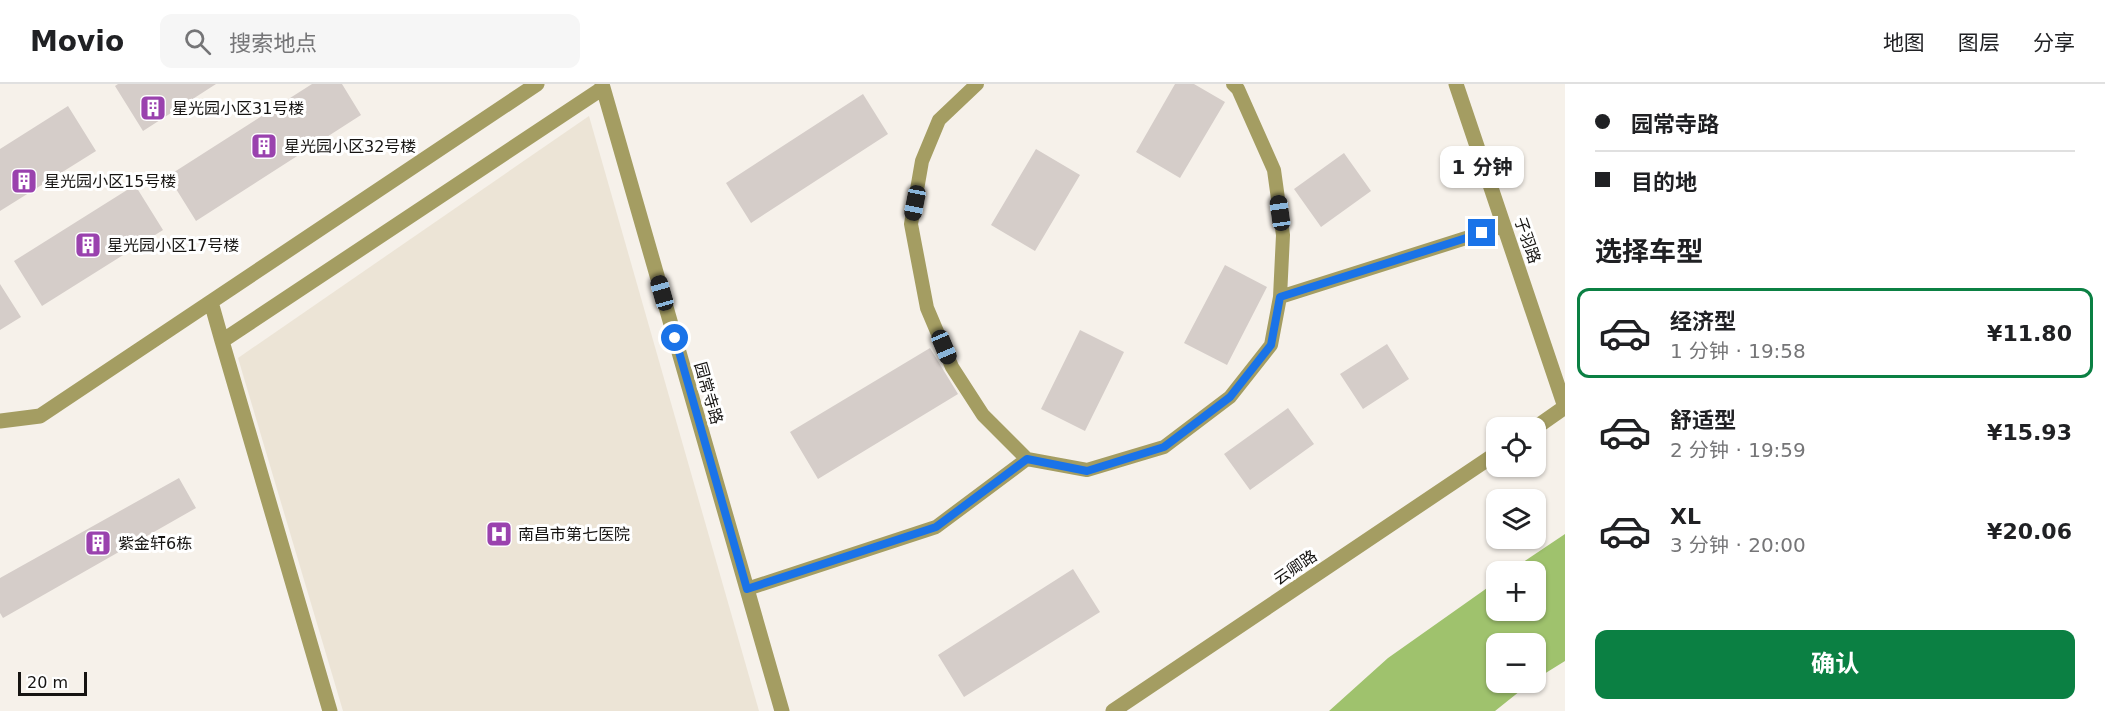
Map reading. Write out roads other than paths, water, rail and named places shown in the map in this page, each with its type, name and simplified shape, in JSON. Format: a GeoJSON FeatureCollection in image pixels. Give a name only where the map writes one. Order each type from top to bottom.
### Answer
{"type":"FeatureCollection","features":[{"type":"Feature","properties":{"kind":"street"},"geometry":{"type":"LineString","coordinates":[[0,420],[40,416],[537,84]]}},
{"type":"Feature","properties":{"kind":"street","name":"子羽路"},"geometry":{"type":"LineString","coordinates":[[1456,84],[1565,407]]}},
{"type":"Feature","properties":{"kind":"street"},"geometry":{"type":"LineString","coordinates":[[222,341],[602,86]]}},
{"type":"Feature","properties":{"kind":"street","name":"园常寺路"},"geometry":{"type":"LineString","coordinates":[[602,86],[782,711]]}},
{"type":"Feature","properties":{"kind":"street"},"geometry":{"type":"LineString","coordinates":[[211,302],[330,711]]}},
{"type":"Feature","properties":{"kind":"street"},"geometry":{"type":"LineString","coordinates":[[1546,420],[1565,407]]}},
{"type":"Feature","properties":{"kind":"street","name":"云卿路"},"geometry":{"type":"LineString","coordinates":[[1113,711],[1486,460]]}},
{"type":"Feature","properties":{"kind":"lane"},"geometry":{"type":"LineString","coordinates":[[977,84],[939,120],[922,161],[911,224],[927,308],[952,367],[983,415],[1027,459],[1087,471],[1164,447],[1230,397],[1271,345],[1280,297],[1283,234],[1274,170],[1238,89],[1233,84]]}},
{"type":"Feature","properties":{"kind":"lane"},"geometry":{"type":"LineString","coordinates":[[1280,297],[1504,226]]}},
{"type":"Feature","properties":{"kind":"lane"},"geometry":{"type":"LineString","coordinates":[[747,589],[936,527],[1027,459]]}},
{"type":"Feature","properties":{"kind":"place","name":"星光园小区31号楼"},"geometry":{"type":"Point","coordinates":[153,108]}},
{"type":"Feature","properties":{"kind":"place","name":"星光园小区32号楼"},"geometry":{"type":"Point","coordinates":[264,146]}},
{"type":"Feature","properties":{"kind":"place","name":"星光园小区15号楼"},"geometry":{"type":"Point","coordinates":[24,181]}},
{"type":"Feature","properties":{"kind":"place","name":"星光园小区17号楼"},"geometry":{"type":"Point","coordinates":[88,245]}},
{"type":"Feature","properties":{"kind":"place","name":"南昌市第七医院"},"geometry":{"type":"Point","coordinates":[499,534]}},
{"type":"Feature","properties":{"kind":"place","name":"紫金轩6栋"},"geometry":{"type":"Point","coordinates":[98,543]}}]}
